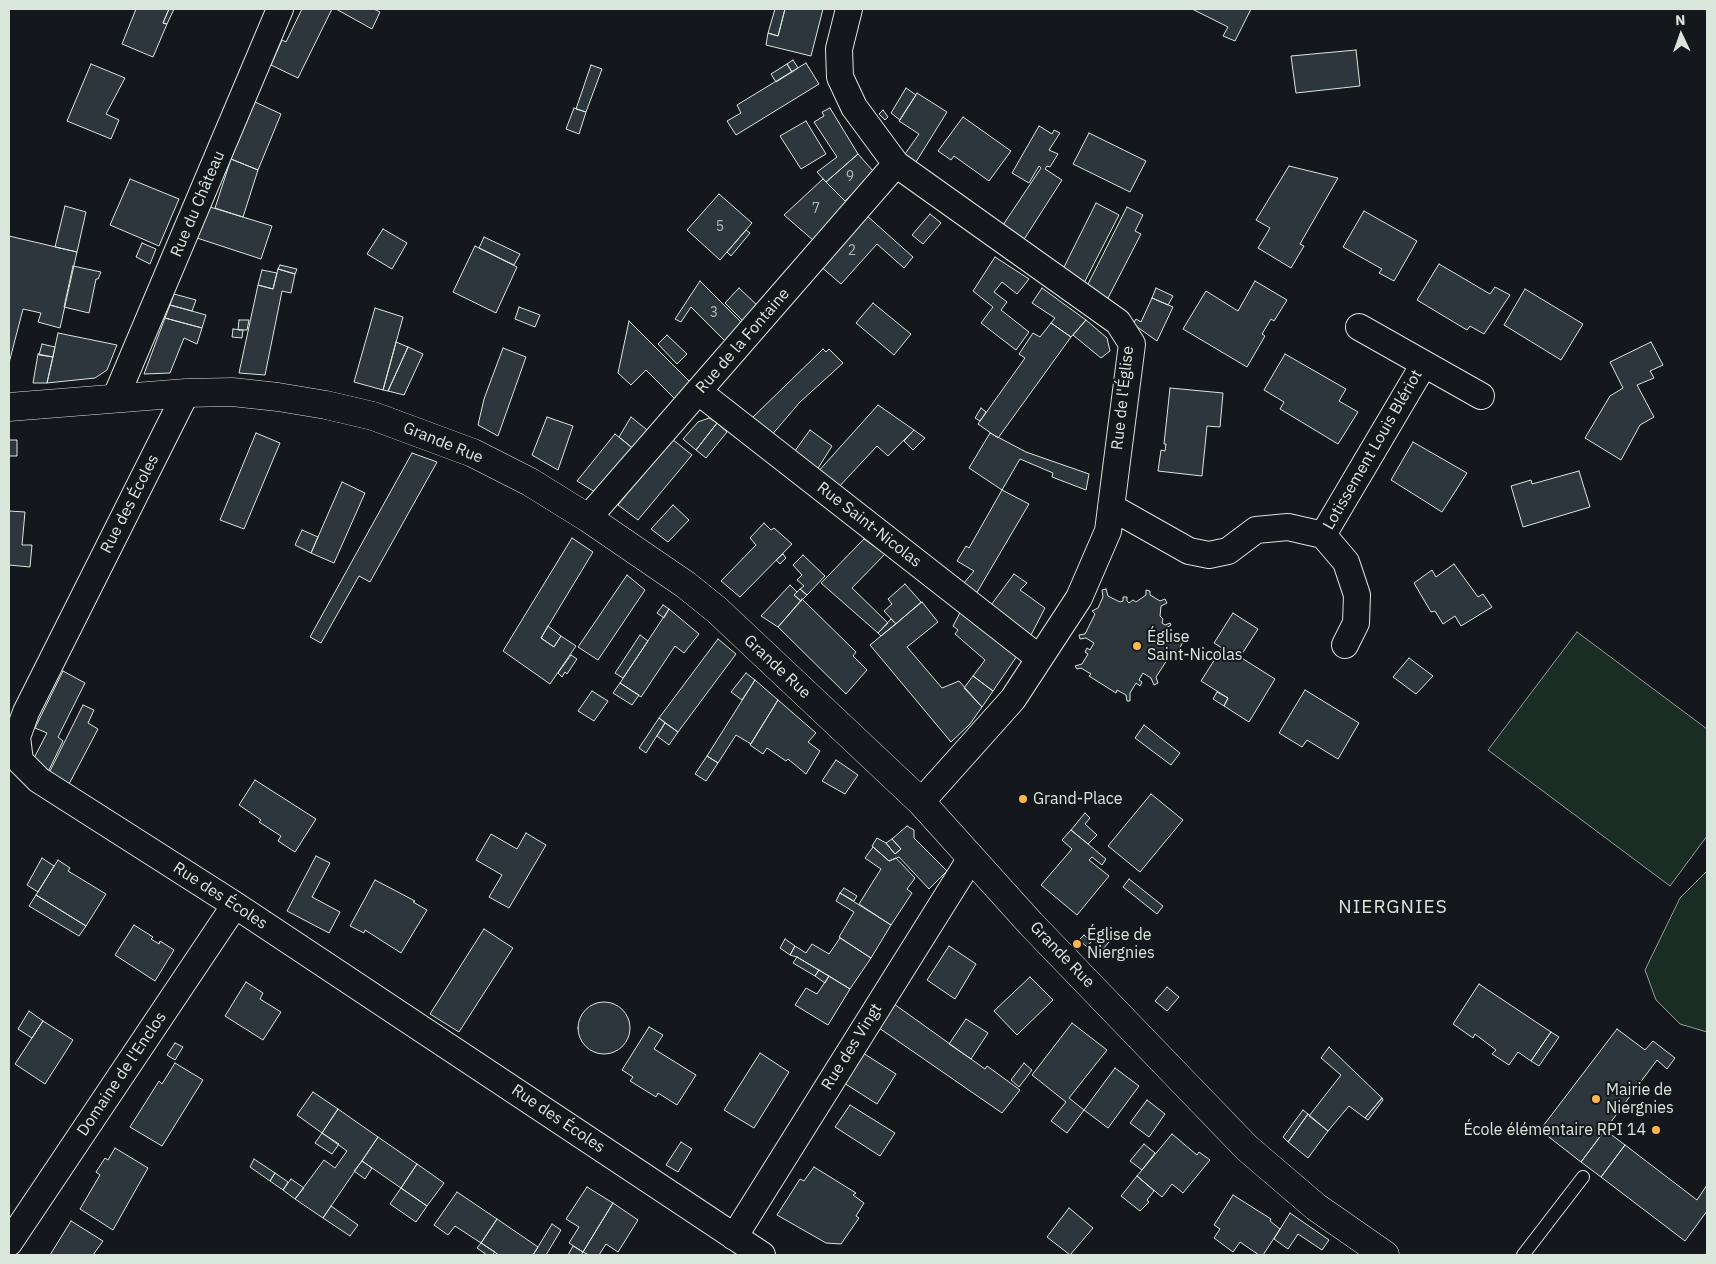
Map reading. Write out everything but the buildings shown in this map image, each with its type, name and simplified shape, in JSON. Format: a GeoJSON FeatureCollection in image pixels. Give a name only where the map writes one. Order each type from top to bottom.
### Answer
{"type":"FeatureCollection","features":[{"type":"Feature","properties":{"kind":"street","name":"Rue du Château"},"geometry":{"type":"LineString","coordinates":[[115,399],[280,9]]}},
{"type":"Feature","properties":{"kind":"street","name":"Rue de l'Église"},"geometry":{"type":"LineString","coordinates":[[849,9],[839,49],[840,77],[854,106],[896,164],[1118,322],[1132,344],[1108,531],[1078,598],[1012,699],[921,802]]}},
{"type":"Feature","properties":{"kind":"street","name":"Rue de la Fontaine"},"geometry":{"type":"LineString","coordinates":[[588,518],[896,164]]}},
{"type":"Feature","properties":{"kind":"street","name":"Lotissement Louis Blériot"},"geometry":{"type":"LineString","coordinates":[[1359,327],[1480,396]]}},
{"type":"Feature","properties":{"kind":"street","name":"Lotissement Louis Blériot"},"geometry":{"type":"LineString","coordinates":[[1323,535],[1424,364]]}},
{"type":"Feature","properties":{"kind":"street","name":"Grande Rue"},"geometry":{"type":"LineString","coordinates":[[9,407],[186,393],[232,392],[278,396],[372,416],[473,453],[530,482],[588,518],[686,586],[717,610],[921,802],[971,858],[1178,1078],[1247,1148],[1316,1206],[1385,1255]]}},
{"type":"Feature","properties":{"kind":"street","name":"Rue Saint-Nicolas"},"geometry":{"type":"LineString","coordinates":[[699,392],[1039,658]]}},
{"type":"Feature","properties":{"kind":"street","name":"Rue des Écoles"},"geometry":{"type":"LineString","coordinates":[[186,393],[26,712],[17,737],[20,761],[39,780],[235,905],[762,1255]]}},
{"type":"Feature","properties":{"kind":"street","name":"Lotissement Louis Blériot"},"geometry":{"type":"LineString","coordinates":[[1111,507],[1189,551],[1209,555],[1228,551],[1256,530],[1288,527],[1323,535],[1346,562],[1357,594],[1356,623],[1344,645]]}},
{"type":"Feature","properties":{"kind":"street","name":"Rue des Vingt"},"geometry":{"type":"LineString","coordinates":[[734,1236],[971,858]]}},
{"type":"Feature","properties":{"kind":"street","name":"Domaine de l'Enclos"},"geometry":{"type":"LineString","coordinates":[[9,1242],[235,905]]}},
{"type":"Feature","properties":{"kind":"lane"},"geometry":{"type":"LineString","coordinates":[[1523,1255],[1583,1177]]}},
{"type":"Feature","properties":{"kind":"green space"},"geometry":{"type":"Polygon","coordinates":[[[1577,632],[1707,729],[1707,836],[1670,886],[1488,750],[1577,632]]]}},
{"type":"Feature","properties":{"kind":"green space"},"geometry":{"type":"Polygon","coordinates":[[[1707,871],[1707,1032],[1680,1024],[1656,1000],[1645,970],[1680,898],[1707,871]]]}},
{"type":"Feature","properties":{"kind":"place","name":"Église Saint-Nicolas"},"geometry":{"type":"Point","coordinates":[1137,646]}},
{"type":"Feature","properties":{"kind":"place","name":"Grand-Place"},"geometry":{"type":"Point","coordinates":[1023,799]}},
{"type":"Feature","properties":{"kind":"place","name":"Église de Niergnies"},"geometry":{"type":"Point","coordinates":[1077,944]}},
{"type":"Feature","properties":{"kind":"place","name":"Mairie de Niergnies"},"geometry":{"type":"Point","coordinates":[1596,1099]}},
{"type":"Feature","properties":{"kind":"place","name":"École élémentaire RPI 14"},"geometry":{"type":"Point","coordinates":[1656,1130]}},
{"type":"Feature","properties":{"kind":"district","name":"NIERGNIES"},"geometry":{"type":"Point","coordinates":[1393,908]}}]}
